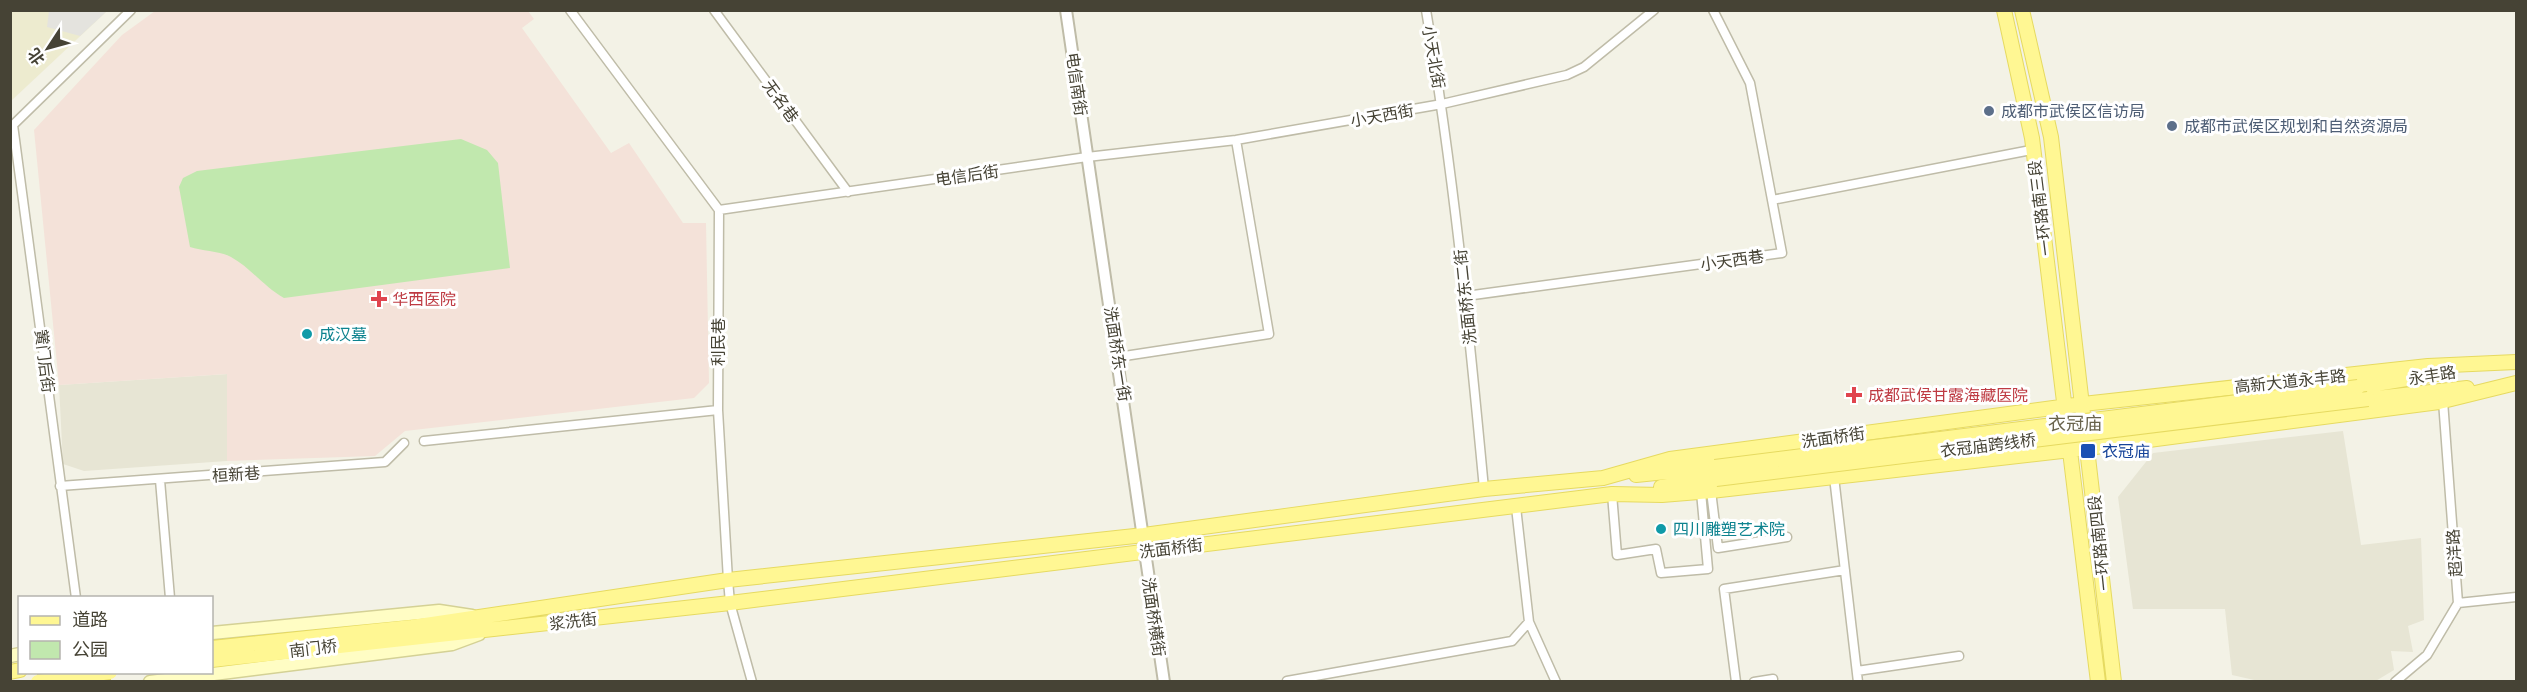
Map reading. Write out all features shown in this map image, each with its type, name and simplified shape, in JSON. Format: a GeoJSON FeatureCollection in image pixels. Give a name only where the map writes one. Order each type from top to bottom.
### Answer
{"type":"FeatureCollection","features":[{"type":"Feature","properties":{"kind":"main road","name":"一环路南三段"},"geometry":{"type":"LineString","coordinates":[[2004,10],[2032,138],[2064,407]]}},
{"type":"Feature","properties":{"kind":"main road","name":"一环路南三段"},"geometry":{"type":"LineString","coordinates":[[2022,10],[2051,137],[2083,404]]}},
{"type":"Feature","properties":{"kind":"main road","name":"高新大道永丰路"},"geometry":{"type":"LineString","coordinates":[[2064,407],[2427,366],[2512,362]]}},
{"type":"Feature","properties":{"kind":"main road","name":"永丰路"},"geometry":{"type":"LineString","coordinates":[[2358,387],[2512,362]]}},
{"type":"Feature","properties":{"kind":"main road","name":"永丰路"},"geometry":{"type":"LineString","coordinates":[[2368,399],[2515,383]]}},
{"type":"Feature","properties":{"kind":"main road"},"geometry":{"type":"LineString","coordinates":[[2070,449],[2443,401],[2515,383]]}},
{"type":"Feature","properties":{"kind":"main road","name":"衣冠庙跨线桥"},"geometry":{"type":"LineString","coordinates":[[1711,482],[2358,387]]}},
{"type":"Feature","properties":{"kind":"main road","name":"衣冠庙跨线桥"},"geometry":{"type":"LineString","coordinates":[[1711,482],[2368,399]]}},
{"type":"Feature","properties":{"kind":"main road","name":"一环路南四段"},"geometry":{"type":"LineString","coordinates":[[2083,404],[2115,681]]}},
{"type":"Feature","properties":{"kind":"main road","name":"一环路南四段"},"geometry":{"type":"LineString","coordinates":[[2064,407],[2098,681]]}},
{"type":"Feature","properties":{"kind":"main road","name":"洗面桥街"},"geometry":{"type":"LineString","coordinates":[[1603,478],[1670,459],[2064,407]]}},
{"type":"Feature","properties":{"kind":"main road","name":"洗面桥街"},"geometry":{"type":"LineString","coordinates":[[728,580],[1144,535],[1484,489],[1603,478],[1711,482],[1834,477],[2070,449]]}},
{"type":"Feature","properties":{"kind":"main road","name":"洗面桥街"},"geometry":{"type":"LineString","coordinates":[[730,603],[1711,482]]}},
{"type":"Feature","properties":{"kind":"main road","name":"洗面桥街"},"geometry":{"type":"LineString","coordinates":[[1612,494],[1662,495],[1711,482]]}},
{"type":"Feature","properties":{"kind":"main road","name":"浆洗街"},"geometry":{"type":"LineString","coordinates":[[414,632],[482,617],[728,580]]}},
{"type":"Feature","properties":{"kind":"main road","name":"浆洗街"},"geometry":{"type":"LineString","coordinates":[[414,632],[488,631],[730,603]]}},
{"type":"Feature","properties":{"kind":"main road","name":"浆洗街"},"geometry":{"type":"LineString","coordinates":[[213,633],[439,611],[482,617]]}},
{"type":"Feature","properties":{"kind":"main road"},"geometry":{"type":"LineString","coordinates":[[213,674],[452,644],[488,631]]}},
{"type":"Feature","properties":{"kind":"main road","name":"南门桥"},"geometry":{"type":"LineString","coordinates":[[213,648],[414,632]]}},
{"type":"Feature","properties":{"kind":"main road","name":"南门桥"},"geometry":{"type":"LineString","coordinates":[[213,660],[414,632]]}},
{"type":"Feature","properties":{"kind":"main road"},"geometry":{"type":"LineString","coordinates":[[38,681],[94,674]]}},
{"type":"Feature","properties":{"kind":"main road"},"geometry":{"type":"LineString","coordinates":[[150,681],[212,674]]}},
{"type":"Feature","properties":{"kind":"street"},"geometry":{"type":"LineString","coordinates":[[12,125],[131,10]]}},
{"type":"Feature","properties":{"kind":"street"},"geometry":{"type":"LineString","coordinates":[[570,10],[719,210],[848,192]]}},
{"type":"Feature","properties":{"kind":"street","name":"无名巷"},"geometry":{"type":"LineString","coordinates":[[714,10],[848,192]]}},
{"type":"Feature","properties":{"kind":"street","name":"电信南街"},"geometry":{"type":"LineString","coordinates":[[1066,10],[1087,157]]}},
{"type":"Feature","properties":{"kind":"street","name":"小天北街"},"geometry":{"type":"LineString","coordinates":[[1426,10],[1442,104]]}},
{"type":"Feature","properties":{"kind":"street","name":"小天西街"},"geometry":{"type":"LineString","coordinates":[[1087,157],[1236,140],[1442,104],[1567,75],[1584,67],[1654,10]]}},
{"type":"Feature","properties":{"kind":"street","name":"小天西巷"},"geometry":{"type":"LineString","coordinates":[[1466,296],[1782,253],[1750,83],[1713,10]]}},
{"type":"Feature","properties":{"kind":"street","name":"洗面桥东二街"},"geometry":{"type":"LineString","coordinates":[[1442,104],[1466,296],[1484,489]]}},
{"type":"Feature","properties":{"kind":"street","name":"黉门后街"},"geometry":{"type":"LineString","coordinates":[[12,125],[76,596]]}},
{"type":"Feature","properties":{"kind":"street"},"geometry":{"type":"LineString","coordinates":[[1118,357],[1269,334],[1236,140]]}},
{"type":"Feature","properties":{"kind":"street"},"geometry":{"type":"LineString","coordinates":[[1772,200],[2031,150]]}},
{"type":"Feature","properties":{"kind":"street","name":"电信后街"},"geometry":{"type":"LineString","coordinates":[[848,192],[1087,157]]}},
{"type":"Feature","properties":{"kind":"street","name":"洗面桥东一街"},"geometry":{"type":"LineString","coordinates":[[1087,157],[1145,552]]}},
{"type":"Feature","properties":{"kind":"street","name":"利民巷"},"geometry":{"type":"LineString","coordinates":[[719,210],[718,410],[728,580],[730,603],[752,681]]}},
{"type":"Feature","properties":{"kind":"street","name":"超洋路"},"geometry":{"type":"LineString","coordinates":[[2443,401],[2458,603]]}},
{"type":"Feature","properties":{"kind":"street"},"geometry":{"type":"LineString","coordinates":[[423,441],[718,410]]}},
{"type":"Feature","properties":{"kind":"street","name":"桓新巷"},"geometry":{"type":"LineString","coordinates":[[60,486],[385,462],[404,443]]}},
{"type":"Feature","properties":{"kind":"street"},"geometry":{"type":"LineString","coordinates":[[1834,477],[1858,681]]}},
{"type":"Feature","properties":{"kind":"street"},"geometry":{"type":"LineString","coordinates":[[160,480],[170,596]]}},
{"type":"Feature","properties":{"kind":"street"},"geometry":{"type":"LineString","coordinates":[[1612,494],[1617,555],[1656,549],[1661,573],[1708,569],[1711,482]]}},
{"type":"Feature","properties":{"kind":"street"},"geometry":{"type":"LineString","coordinates":[[1711,482],[1718,548],[1787,537]]}},
{"type":"Feature","properties":{"kind":"street"},"geometry":{"type":"LineString","coordinates":[[1516,507],[1529,622],[1556,681]]}},
{"type":"Feature","properties":{"kind":"street","name":"洗面桥横街"},"geometry":{"type":"LineString","coordinates":[[1145,552],[1164,681]]}},
{"type":"Feature","properties":{"kind":"street"},"geometry":{"type":"LineString","coordinates":[[1736,681],[1724,589],[1845,570]]}},
{"type":"Feature","properties":{"kind":"street"},"geometry":{"type":"LineString","coordinates":[[2395,681],[2427,655],[2458,603],[2517,597]]}},
{"type":"Feature","properties":{"kind":"street"},"geometry":{"type":"LineString","coordinates":[[1287,681],[1512,641],[1529,622]]}},
{"type":"Feature","properties":{"kind":"street"},"geometry":{"type":"LineString","coordinates":[[1857,671],[1959,656]]}},
{"type":"Feature","properties":{"kind":"street"},"geometry":{"type":"LineString","coordinates":[[1754,681],[1773,679]]}},
{"type":"Feature","properties":{"kind":"shaded area"},"geometry":{"type":"Polygon","coordinates":[[[49,10],[107,11],[80,36],[47,27],[49,10]]]}},
{"type":"Feature","properties":{"kind":"shaded area"},"geometry":{"type":"Polygon","coordinates":[[[11,11],[107,11],[11,101],[11,11]]]}},
{"type":"Feature","properties":{"kind":"shaded area","name":"华西医院"},"geometry":{"type":"Polygon","coordinates":[[[155,11],[528,11],[534,19],[522,28],[611,153],[629,143],[683,223],[706,223],[709,383],[694,398],[405,431],[375,456],[227,461],[227,374],[59,385],[34,130],[122,35],[155,11]]]}},
{"type":"Feature","properties":{"kind":"shaded area"},"geometry":{"type":"Polygon","coordinates":[[[228,374],[227,461],[84,471],[63,464],[59,385],[228,374]]]}},
{"type":"Feature","properties":{"kind":"shaded area"},"geometry":{"type":"Polygon","coordinates":[[[2343,431],[2361,545],[2421,538],[2424,620],[2408,626],[2413,652],[2391,651],[2394,670],[2374,682],[2263,682],[2232,675],[2225,609],[2133,609],[2118,497],[2153,453],[2343,431]]]}},
{"type":"Feature","properties":{"kind":"green space"},"geometry":{"type":"Polygon","coordinates":[[[461,139],[487,150],[498,163],[510,268],[284,298],[231,257],[190,247],[179,187],[183,178],[197,171],[461,139]]]}},
{"type":"Feature","properties":{"kind":"place","name":"成都市武侯区信访局"},"geometry":{"type":"Point","coordinates":[1989,111]}},
{"type":"Feature","properties":{"kind":"place","name":"成都市武侯区规划和自然资源局"},"geometry":{"type":"Point","coordinates":[2172,126]}},
{"type":"Feature","properties":{"kind":"place","name":"华西医院"},"geometry":{"type":"Point","coordinates":[379,299]}},
{"type":"Feature","properties":{"kind":"place","name":"成汉墓"},"geometry":{"type":"Point","coordinates":[307,334]}},
{"type":"Feature","properties":{"kind":"place","name":"成都武侯甘露海藏医院"},"geometry":{"type":"Point","coordinates":[1854,395]}},
{"type":"Feature","properties":{"kind":"place","name":"衣冠庙"},"geometry":{"type":"Point","coordinates":[2088,451]}},
{"type":"Feature","properties":{"kind":"place","name":"四川雕塑艺术院"},"geometry":{"type":"Point","coordinates":[1661,529]}},
{"type":"Feature","properties":{"kind":"district","name":"衣冠庙"},"geometry":{"type":"Point","coordinates":[2075,423]}}]}
